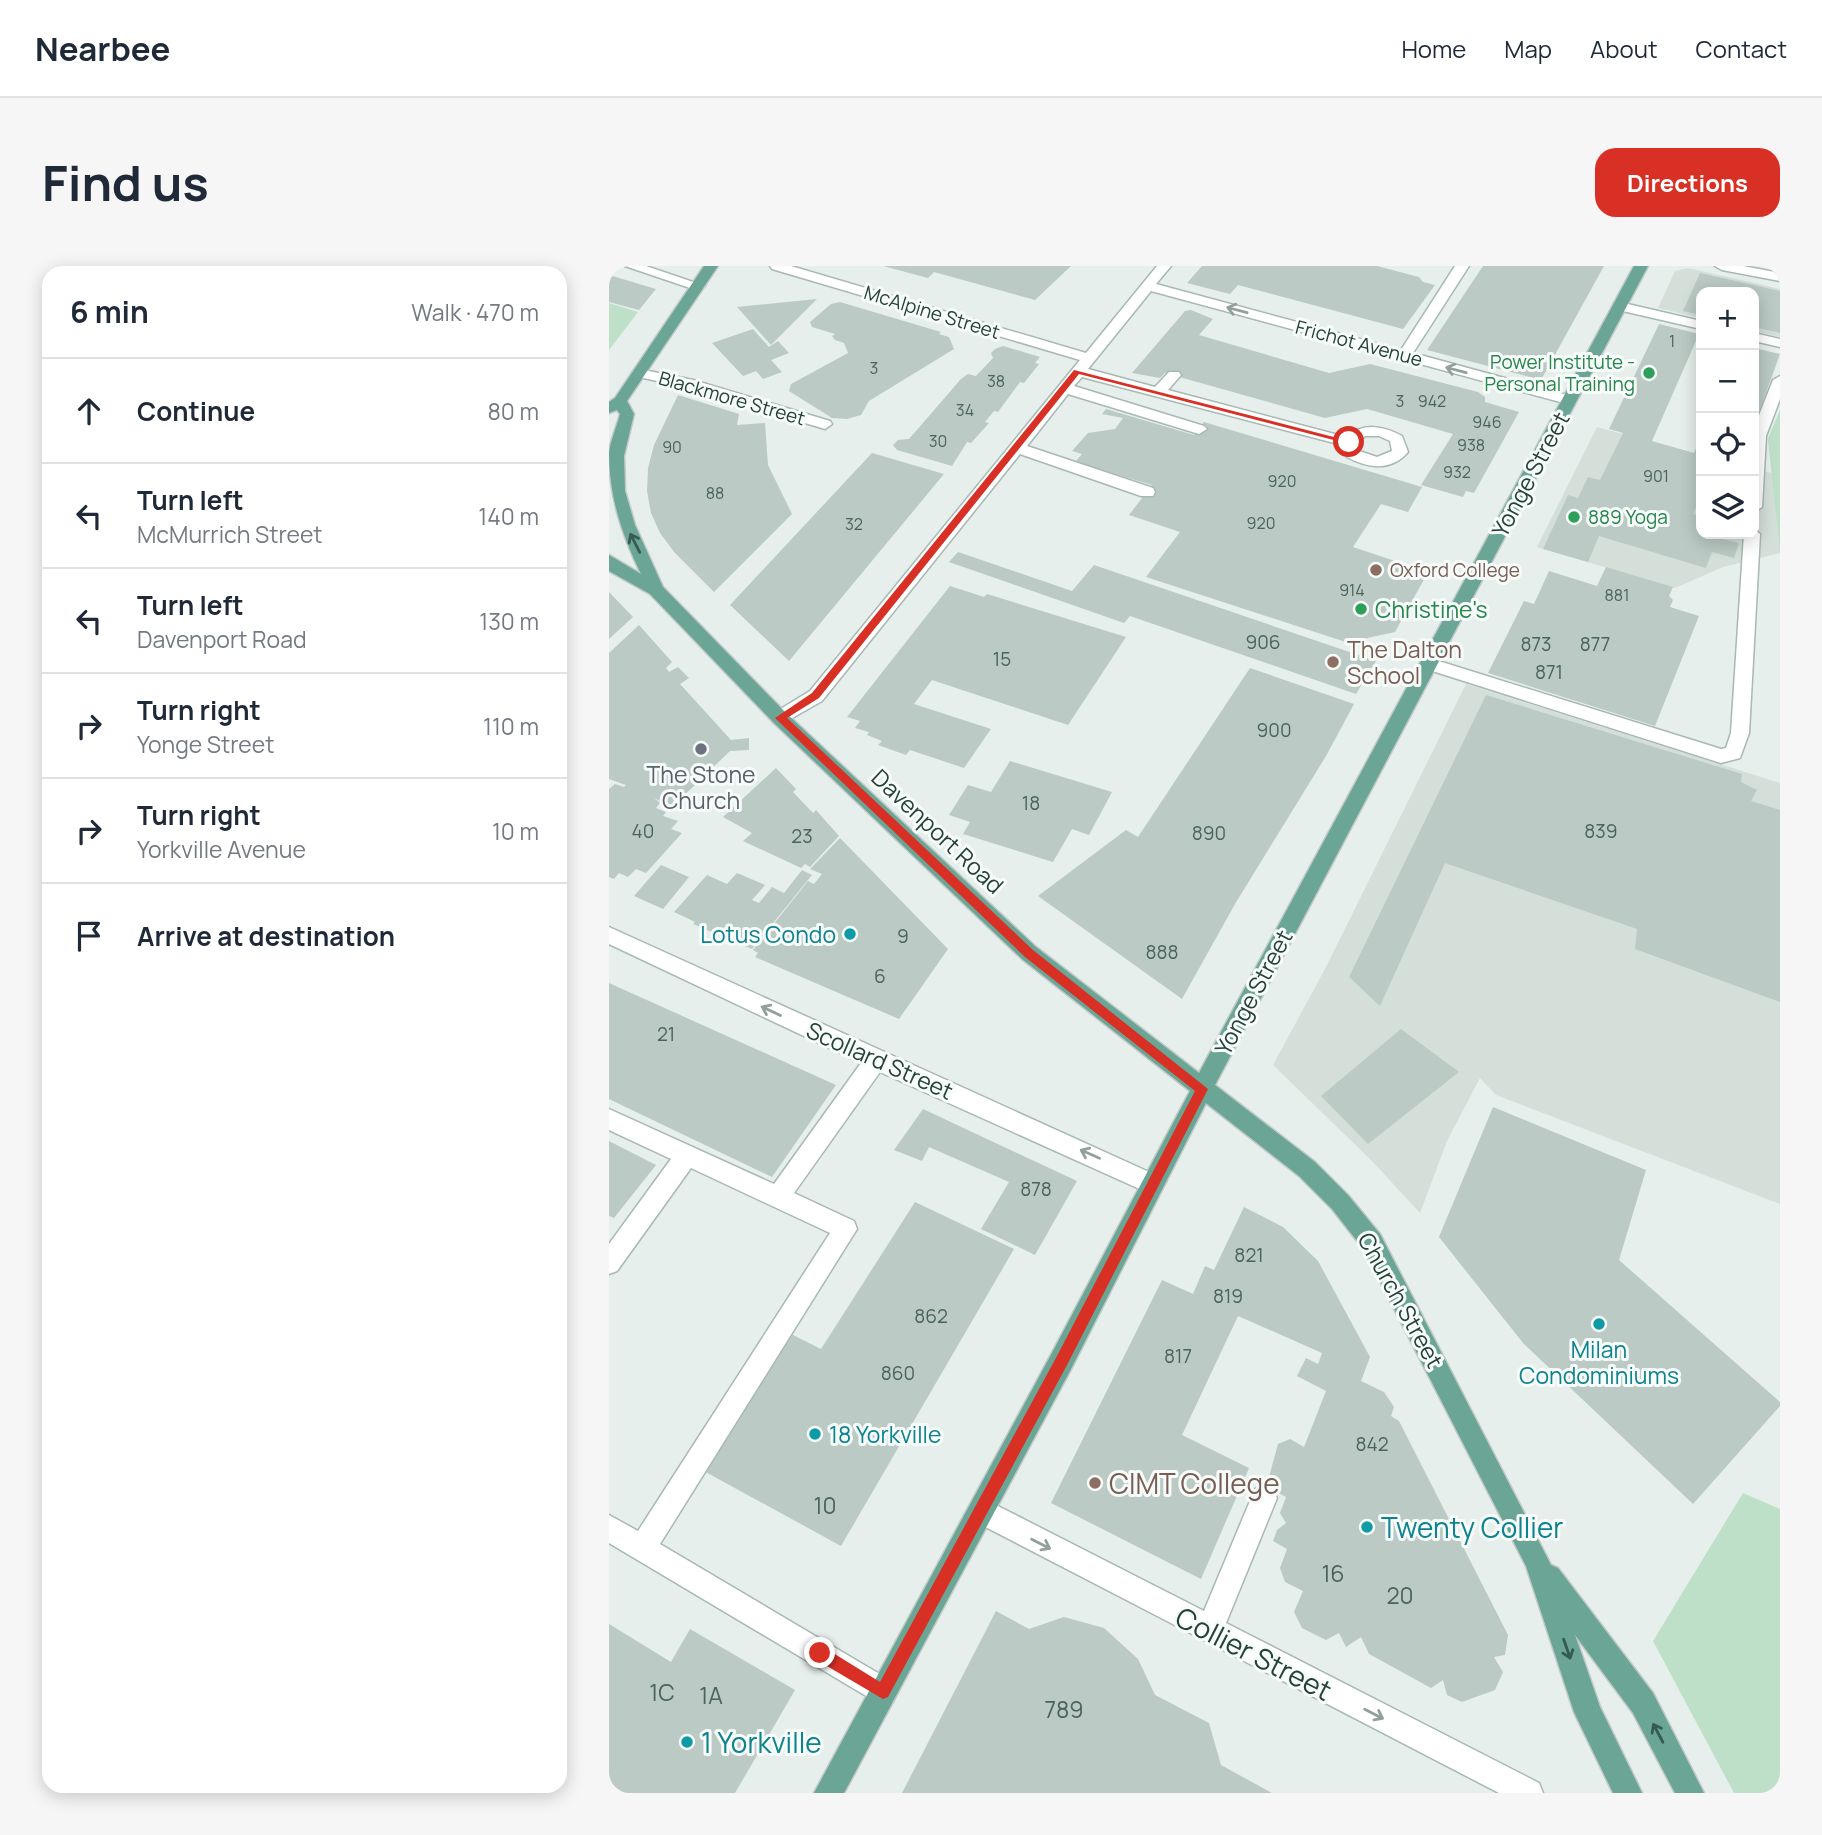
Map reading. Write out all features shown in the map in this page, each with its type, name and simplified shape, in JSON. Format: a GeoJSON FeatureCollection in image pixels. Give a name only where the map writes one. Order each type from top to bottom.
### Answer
{"type":"FeatureCollection","features":[{"type":"Feature","properties":{"kind":"main road","name":"Davenport Road"},"geometry":{"type":"LineString","coordinates":[[656,590],[613,496],[612,478],[627,414],[615,405],[711,266]]}},
{"type":"Feature","properties":{"kind":"main road","name":"Yonge Street"},"geometry":{"type":"LineString","coordinates":[[828,1793],[981,1511],[1202,1089],[1641,266]]}},
{"type":"Feature","properties":{"kind":"main road","name":"Davenport Road"},"geometry":{"type":"LineString","coordinates":[[609,560],[615,567],[656,590],[780,718],[1029,953],[1202,1089]]}},
{"type":"Feature","properties":{"kind":"main road","name":"Church Street"},"geometry":{"type":"LineString","coordinates":[[1202,1089],[1307,1169],[1341,1202],[1372,1242],[1537,1561],[1588,1712],[1628,1793]]}},
{"type":"Feature","properties":{"kind":"main road","name":"Church Street"},"geometry":{"type":"LineString","coordinates":[[1537,1561],[1643,1703],[1691,1793]]}},
{"type":"Feature","properties":{"kind":"street"},"geometry":{"type":"LineString","coordinates":[[632,266],[698,286]]}},
{"type":"Feature","properties":{"kind":"street","name":"McAlpine Street"},"geometry":{"type":"LineString","coordinates":[[777,266],[1159,392],[1349,442]]}},
{"type":"Feature","properties":{"kind":"street"},"geometry":{"type":"LineString","coordinates":[[780,718],[816,696],[1164,266]]}},
{"type":"Feature","properties":{"kind":"street"},"geometry":{"type":"LineString","coordinates":[[1405,356],[1460,268],[1443,266]]}},
{"type":"Feature","properties":{"kind":"street"},"geometry":{"type":"LineString","coordinates":[[1722,266],[1780,277]]}},
{"type":"Feature","properties":{"kind":"street","name":"Frichot Avenue"},"geometry":{"type":"LineString","coordinates":[[1148,286],[1569,400]]}},
{"type":"Feature","properties":{"kind":"street"},"geometry":{"type":"LineString","coordinates":[[1619,306],[1696,324]]}},
{"type":"Feature","properties":{"kind":"street"},"geometry":{"type":"LineString","coordinates":[[1759,338],[1780,343]]}},
{"type":"Feature","properties":{"kind":"street","name":"Blackmore Street"},"geometry":{"type":"LineString","coordinates":[[639,373],[688,383],[825,424]]}},
{"type":"Feature","properties":{"kind":"street"},"geometry":{"type":"LineString","coordinates":[[1159,392],[1174,376]]}},
{"type":"Feature","properties":{"kind":"street"},"geometry":{"type":"LineString","coordinates":[[1756,476],[1758,436],[1780,380]]}},
{"type":"Feature","properties":{"kind":"street"},"geometry":{"type":"LineString","coordinates":[[1064,387],[1199,429]]}},
{"type":"Feature","properties":{"kind":"street"},"geometry":{"type":"LineString","coordinates":[[1017,448],[1147,492]]}},
{"type":"Feature","properties":{"kind":"street"},"geometry":{"type":"LineString","coordinates":[[1429,664],[1721,756],[1734,753],[1740,733],[1752,539]]}},
{"type":"Feature","properties":{"kind":"street","name":"Scollard Street"},"geometry":{"type":"LineString","coordinates":[[609,935],[876,1060],[1152,1184]]}},
{"type":"Feature","properties":{"kind":"street"},"geometry":{"type":"LineString","coordinates":[[778,1197],[876,1060]]}},
{"type":"Feature","properties":{"kind":"street"},"geometry":{"type":"LineString","coordinates":[[609,1119],[846,1228],[643,1546]]}},
{"type":"Feature","properties":{"kind":"street"},"geometry":{"type":"LineString","coordinates":[[609,1263],[687,1156]]}},
{"type":"Feature","properties":{"kind":"street"},"geometry":{"type":"LineString","coordinates":[[1210,1630],[1264,1499]]}},
{"type":"Feature","properties":{"kind":"street","name":"Collier Street"},"geometry":{"type":"LineString","coordinates":[[981,1511],[1529,1793]]}},
{"type":"Feature","properties":{"kind":"street"},"geometry":{"type":"LineString","coordinates":[[609,1528],[883,1692]]}},
{"type":"Feature","properties":{"kind":"shaded area"},"geometry":{"type":"Polygon","coordinates":[[[1688,268],[1780,289],[1780,337],[1759,332],[1759,287],[1696,287],[1696,317],[1658,308],[1675,271],[1688,268]]]}},
{"type":"Feature","properties":{"kind":"shaded area"},"geometry":{"type":"Polygon","coordinates":[[[1780,410],[1780,553],[1723,567],[1675,588],[1537,547],[1597,427],[1696,454],[1696,539],[1759,539],[1759,470],[1772,473],[1768,439],[1780,410]]]}},
{"type":"Feature","properties":{"kind":"shaded area"},"geometry":{"type":"Polygon","coordinates":[[[1466,684],[1780,783],[1780,1204],[1496,1095],[1480,1078],[1447,1141],[1420,1213],[1372,1161],[1273,1065],[1326,967],[1466,684]]]}},
{"type":"Feature","properties":{"kind":"green space"},"geometry":{"type":"Polygon","coordinates":[[[609,303],[638,312],[609,350],[609,303]]]}},
{"type":"Feature","properties":{"kind":"green space"},"geometry":{"type":"Polygon","coordinates":[[[1780,410],[1780,551],[1768,439],[1780,410]]]}},
{"type":"Feature","properties":{"kind":"green space"},"geometry":{"type":"Polygon","coordinates":[[[1743,1493],[1780,1509],[1780,1793],[1734,1793],[1653,1641],[1743,1493]]]}},
{"type":"Feature","properties":{"kind":"building"},"geometry":{"type":"Polygon","coordinates":[[[883,266],[1071,266],[1035,300],[934,272],[928,278],[883,266]]]}},
{"type":"Feature","properties":{"kind":"building"},"geometry":{"type":"Polygon","coordinates":[[[1202,266],[1377,266],[1419,277],[1423,282],[1435,285],[1403,329],[1238,285],[1230,294],[1187,283],[1202,266]]]}},
{"type":"Feature","properties":{"kind":"building"},"geometry":{"type":"Polygon","coordinates":[[[1483,266],[1604,266],[1541,380],[1427,350],[1483,266]]]}},
{"type":"Feature","properties":{"kind":"building"},"geometry":{"type":"Polygon","coordinates":[[[1700,273],[1780,291],[1780,333],[1759,328],[1759,287],[1696,287],[1696,314],[1683,311],[1700,273]]]}},
{"type":"Feature","properties":{"kind":"building"},"geometry":{"type":"Polygon","coordinates":[[[609,275],[656,289],[639,310],[609,302],[609,275]]]}},
{"type":"Feature","properties":{"kind":"building"},"geometry":{"type":"Polygon","coordinates":[[[817,299],[771,345],[737,307],[817,299]]]}},
{"type":"Feature","properties":{"kind":"building"},"geometry":{"type":"Polygon","coordinates":[[[840,302],[941,332],[939,334],[949,337],[954,349],[869,401],[861,415],[847,419],[832,418],[789,391],[791,384],[848,353],[844,343],[832,336],[835,334],[812,327],[810,322],[831,304],[840,302]]]}},
{"type":"Feature","properties":{"kind":"building"},"geometry":{"type":"Polygon","coordinates":[[[1191,310],[1213,319],[1199,335],[1329,373],[1370,364],[1478,392],[1485,397],[1485,402],[1519,412],[1474,493],[1466,491],[1463,497],[1421,485],[1453,434],[1367,409],[1325,418],[1165,373],[1160,378],[1132,373],[1185,311],[1191,310]]]}},
{"type":"Feature","properties":{"kind":"building"},"geometry":{"type":"Polygon","coordinates":[[[1659,324],[1696,333],[1696,341],[1652,441],[1694,453],[1696,448],[1696,507],[1693,514],[1696,515],[1696,539],[1722,539],[1739,543],[1734,558],[1712,552],[1706,568],[1599,536],[1588,562],[1543,549],[1568,495],[1578,498],[1588,477],[1600,480],[1623,433],[1609,429],[1659,324]]]}},
{"type":"Feature","properties":{"kind":"building"},"geometry":{"type":"Polygon","coordinates":[[[753,329],[769,347],[778,341],[789,353],[771,360],[782,372],[763,379],[756,371],[743,376],[712,343],[753,329]]]}},
{"type":"Feature","properties":{"kind":"building"},"geometry":{"type":"Polygon","coordinates":[[[1003,346],[1040,357],[1035,363],[1039,364],[1024,383],[1020,382],[998,412],[994,411],[985,422],[989,423],[971,443],[967,442],[952,466],[897,450],[893,445],[898,440],[909,439],[961,379],[968,374],[976,376],[993,358],[991,353],[1003,346]]]}},
{"type":"Feature","properties":{"kind":"building"},"geometry":{"type":"Polygon","coordinates":[[[1759,349],[1780,354],[1759,412],[1759,349]]]}},
{"type":"Feature","properties":{"kind":"building"},"geometry":{"type":"Polygon","coordinates":[[[678,395],[739,414],[737,425],[765,423],[768,465],[792,514],[714,592],[675,553],[660,533],[651,513],[647,491],[648,468],[654,445],[678,395]]]}},
{"type":"Feature","properties":{"kind":"building"},"geometry":{"type":"Polygon","coordinates":[[[1106,409],[1194,435],[1204,422],[1422,487],[1408,512],[1381,504],[1353,547],[1428,572],[1395,632],[1367,638],[1361,647],[1146,577],[1180,532],[1129,515],[1152,485],[1075,462],[1082,454],[1072,451],[1088,433],[1115,429],[1123,418],[1102,414],[1106,409]]]}},
{"type":"Feature","properties":{"kind":"building"},"geometry":{"type":"Polygon","coordinates":[[[872,453],[944,474],[789,661],[730,605],[872,453]]]}},
{"type":"Feature","properties":{"kind":"building"},"geometry":{"type":"Polygon","coordinates":[[[958,552],[1072,591],[1094,565],[1376,661],[1356,694],[1130,616],[1124,623],[949,562],[958,552]]]}},
{"type":"Feature","properties":{"kind":"building"},"geometry":{"type":"Polygon","coordinates":[[[1606,567],[1673,587],[1669,596],[1673,600],[1670,607],[1699,616],[1655,726],[1488,673],[1524,601],[1534,604],[1549,571],[1597,586],[1606,567]]]}},
{"type":"Feature","properties":{"kind":"building"},"geometry":{"type":"Polygon","coordinates":[[[950,586],[984,597],[987,594],[1126,637],[1068,725],[932,680],[914,704],[991,729],[964,768],[910,750],[906,755],[878,745],[882,741],[867,735],[869,732],[855,728],[860,721],[847,717],[950,586]]]}},
{"type":"Feature","properties":{"kind":"building"},"geometry":{"type":"Polygon","coordinates":[[[609,592],[633,617],[609,639],[609,592]]]}},
{"type":"Feature","properties":{"kind":"building"},"geometry":{"type":"Polygon","coordinates":[[[639,625],[672,662],[666,668],[669,672],[678,667],[689,678],[680,684],[731,740],[749,738],[749,750],[730,751],[671,808],[653,797],[660,803],[656,808],[666,812],[663,816],[678,821],[671,829],[682,833],[646,873],[636,869],[628,877],[619,873],[614,879],[609,877],[609,789],[615,784],[624,787],[626,785],[609,779],[609,653],[639,625]]]}},
{"type":"Feature","properties":{"kind":"building"},"geometry":{"type":"Polygon","coordinates":[[[1250,668],[1354,704],[1182,999],[1038,896],[1126,830],[1138,837],[1250,668]]]}},
{"type":"Feature","properties":{"kind":"building"},"geometry":{"type":"Polygon","coordinates":[[[1486,695],[1742,774],[1741,782],[1757,790],[1751,801],[1780,810],[1780,1002],[1635,949],[1637,929],[1445,863],[1380,1006],[1349,977],[1486,695]]]}},
{"type":"Feature","properties":{"kind":"building"},"geometry":{"type":"Polygon","coordinates":[[[1010,761],[1112,792],[1089,835],[1072,829],[1053,862],[963,834],[970,822],[949,815],[968,785],[991,792],[1010,761]]]}},
{"type":"Feature","properties":{"kind":"building"},"geometry":{"type":"Polygon","coordinates":[[[776,768],[796,789],[793,792],[813,813],[816,810],[839,836],[810,867],[805,864],[801,868],[743,841],[752,833],[723,817],[776,768]]]}},
{"type":"Feature","properties":{"kind":"building","name":"Lotus Condo"},"geometry":{"type":"Polygon","coordinates":[[[840,838],[948,949],[899,1019],[755,957],[758,953],[753,950],[808,881],[814,884],[822,874],[810,869],[840,838]]]}},
{"type":"Feature","properties":{"kind":"building"},"geometry":{"type":"Polygon","coordinates":[[[661,865],[689,877],[663,909],[634,896],[661,865]]]}},
{"type":"Feature","properties":{"kind":"building"},"geometry":{"type":"Polygon","coordinates":[[[802,870],[812,875],[752,949],[693,924],[695,922],[674,912],[707,875],[727,884],[737,873],[765,885],[752,900],[759,903],[772,887],[784,893],[802,870]]]}},
{"type":"Feature","properties":{"kind":"building"},"geometry":{"type":"Polygon","coordinates":[[[609,983],[836,1085],[772,1177],[609,1099],[609,983]]]}},
{"type":"Feature","properties":{"kind":"building"},"geometry":{"type":"Polygon","coordinates":[[[1401,1029],[1459,1072],[1368,1144],[1321,1096],[1401,1029]]]}},
{"type":"Feature","properties":{"kind":"building","name":"Milan Condominiums"},"geometry":{"type":"Polygon","coordinates":[[[1493,1107],[1646,1170],[1619,1260],[1780,1402],[1780,1406],[1693,1504],[1523,1343],[1439,1237],[1493,1107]]]}},
{"type":"Feature","properties":{"kind":"building"},"geometry":{"type":"Polygon","coordinates":[[[923,1109],[1077,1181],[1035,1255],[981,1229],[1009,1182],[929,1147],[922,1161],[894,1150],[923,1109]]]}},
{"type":"Feature","properties":{"kind":"building"},"geometry":{"type":"Polygon","coordinates":[[[609,1141],[656,1165],[614,1218],[609,1216],[609,1141]]]}},
{"type":"Feature","properties":{"kind":"building","name":"18 Yorkville"},"geometry":{"type":"Polygon","coordinates":[[[915,1202],[1014,1249],[841,1546],[702,1470],[791,1334],[821,1349],[915,1202]]]}},
{"type":"Feature","properties":{"kind":"building"},"geometry":{"type":"Polygon","coordinates":[[[1244,1207],[1283,1227],[1318,1261],[1370,1357],[1361,1381],[1384,1392],[1394,1407],[1391,1416],[1399,1421],[1508,1635],[1505,1655],[1494,1657],[1503,1672],[1495,1690],[1462,1702],[1447,1695],[1443,1680],[1431,1688],[1369,1654],[1361,1637],[1346,1647],[1339,1633],[1326,1640],[1302,1628],[1294,1612],[1303,1591],[1285,1582],[1280,1568],[1287,1549],[1273,1541],[1277,1530],[1286,1523],[1280,1513],[1286,1497],[1273,1490],[1269,1477],[1278,1444],[1290,1439],[1304,1447],[1326,1391],[1297,1376],[1306,1358],[1318,1364],[1322,1353],[1238,1316],[1182,1435],[1249,1468],[1201,1579],[1051,1503],[1162,1280],[1193,1294],[1205,1266],[1214,1270],[1244,1207]]]}},
{"type":"Feature","properties":{"kind":"building"},"geometry":{"type":"Polygon","coordinates":[[[996,1611],[1029,1629],[1064,1617],[1104,1628],[1138,1659],[1155,1695],[1209,1723],[1221,1765],[1272,1793],[902,1793],[996,1611]]]}},
{"type":"Feature","properties":{"kind":"building","name":"1 Yorkville"},"geometry":{"type":"Polygon","coordinates":[[[609,1624],[671,1662],[690,1629],[795,1690],[735,1793],[609,1793],[609,1624]]]}},
{"type":"Feature","properties":{"kind":"place","name":"Power Institute - Personal Training"},"geometry":{"type":"Point","coordinates":[1649,373]}},
{"type":"Feature","properties":{"kind":"place","name":"889 Yoga"},"geometry":{"type":"Point","coordinates":[1574,517]}},
{"type":"Feature","properties":{"kind":"place","name":"Oxford College"},"geometry":{"type":"Point","coordinates":[1376,570]}},
{"type":"Feature","properties":{"kind":"place","name":"Christine's"},"geometry":{"type":"Point","coordinates":[1361,609]}},
{"type":"Feature","properties":{"kind":"place","name":"The Dalton School"},"geometry":{"type":"Point","coordinates":[1333,662]}},
{"type":"Feature","properties":{"kind":"place","name":"The Stone Church"},"geometry":{"type":"Point","coordinates":[701,749]}},
{"type":"Feature","properties":{"kind":"place","name":"Lotus Condo"},"geometry":{"type":"Point","coordinates":[850,934]}},
{"type":"Feature","properties":{"kind":"place","name":"Milan Condominiums"},"geometry":{"type":"Point","coordinates":[1599,1324]}},
{"type":"Feature","properties":{"kind":"place","name":"18 Yorkville"},"geometry":{"type":"Point","coordinates":[815,1434]}},
{"type":"Feature","properties":{"kind":"place","name":"CIMT College"},"geometry":{"type":"Point","coordinates":[1095,1483]}},
{"type":"Feature","properties":{"kind":"place","name":"Twenty Collier"},"geometry":{"type":"Point","coordinates":[1367,1527]}},
{"type":"Feature","properties":{"kind":"place","name":"1 Yorkville"},"geometry":{"type":"Point","coordinates":[687,1742]}},
{"type":"Feature","properties":{"kind":"route"},"geometry":{"type":"LineString","coordinates":[[820,1653],[883,1692],[1062,1360],[1202,1089],[1029,953],[780,718],[816,696],[1077,371],[1349,442]]}}]}
